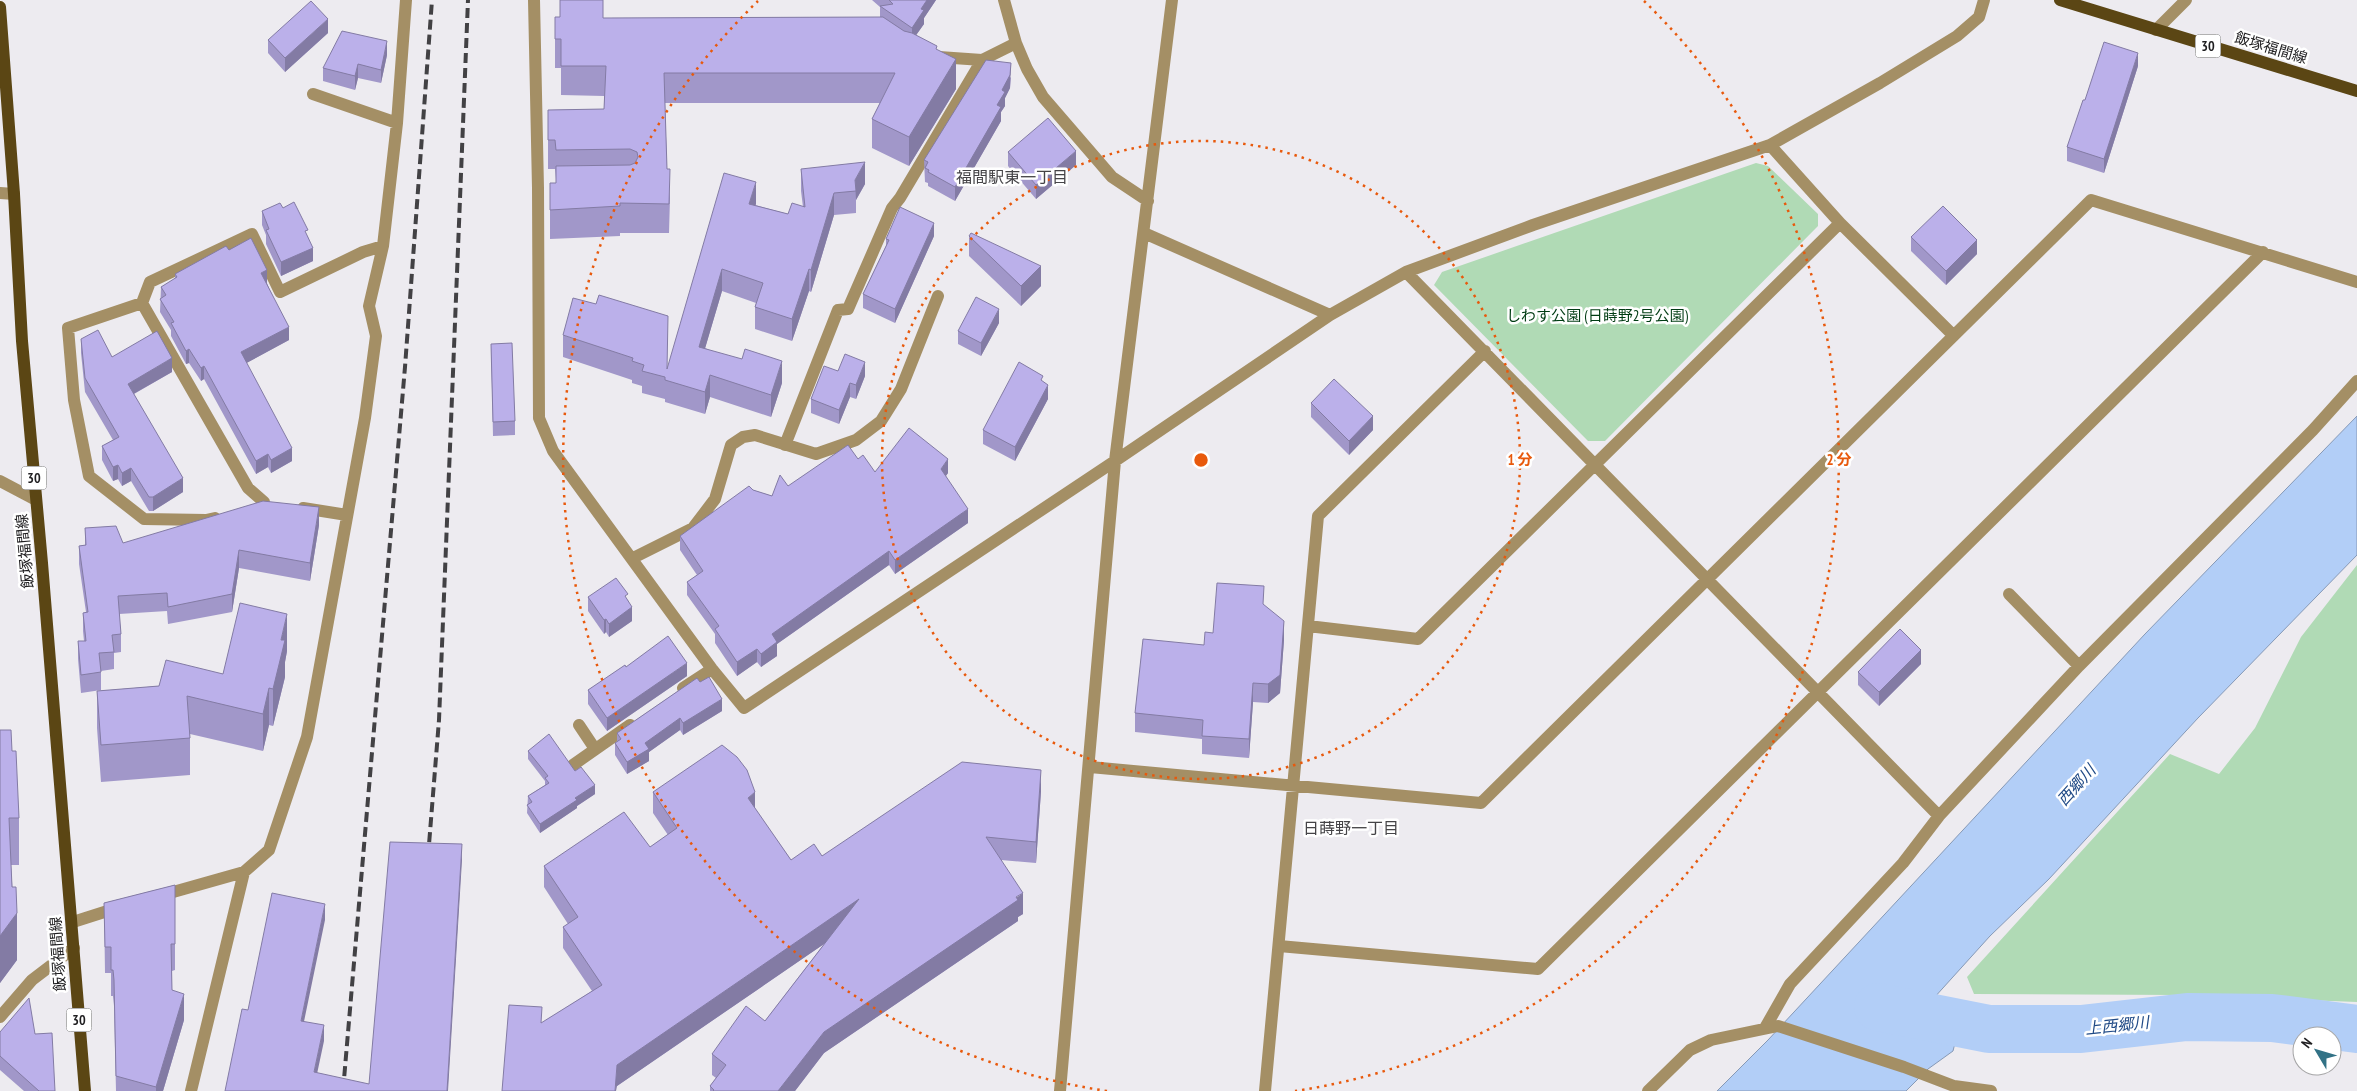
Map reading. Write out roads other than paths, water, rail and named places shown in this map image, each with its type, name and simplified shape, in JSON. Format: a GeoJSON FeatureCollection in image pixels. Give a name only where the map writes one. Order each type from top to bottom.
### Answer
{"type":"FeatureCollection","features":[{"type":"Feature","properties":{"kind":"main road","name":"飯塚福間線"},"geometry":{"type":"LineString","coordinates":[[2060,0],[2357,91]]}},
{"type":"Feature","properties":{"kind":"main road","name":"飯塚福間線"},"geometry":{"type":"LineString","coordinates":[[0,7],[14,194],[22,341],[73,922],[85,1091]]}},
{"type":"Feature","properties":{"kind":"street"},"geometry":{"type":"LineString","coordinates":[[148,899],[244,872],[269,850],[307,738],[365,418],[376,336],[369,306],[383,246],[397,123],[406,0]]}},
{"type":"Feature","properties":{"kind":"street"},"geometry":{"type":"LineString","coordinates":[[534,0],[543,188],[539,418],[553,451],[633,558],[712,669],[744,708],[1115,461],[1330,315],[1406,272],[1533,225],[1770,145],[1957,36],[1980,17],[1984,0]]}},
{"type":"Feature","properties":{"kind":"street"},"geometry":{"type":"LineString","coordinates":[[1004,0],[1016,43],[1027,69],[1043,97],[1112,177],[1148,201]]}},
{"type":"Feature","properties":{"kind":"street"},"geometry":{"type":"LineString","coordinates":[[1060,1091],[1090,767],[1115,461],[1172,0]]}},
{"type":"Feature","properties":{"kind":"street"},"geometry":{"type":"LineString","coordinates":[[2156,30],[2186,0]]}},
{"type":"Feature","properties":{"kind":"street"},"geometry":{"type":"LineString","coordinates":[[925,56],[982,60],[1016,43]]}},
{"type":"Feature","properties":{"kind":"street"},"geometry":{"type":"LineString","coordinates":[[785,445],[838,310],[848,309],[892,208],[900,198],[982,60]]}},
{"type":"Feature","properties":{"kind":"street"},"geometry":{"type":"LineString","coordinates":[[313,94],[397,123]]}},
{"type":"Feature","properties":{"kind":"street"},"geometry":{"type":"LineString","coordinates":[[1770,145],[1840,223],[1953,335]]}},
{"type":"Feature","properties":{"kind":"street"},"geometry":{"type":"LineString","coordinates":[[0,194],[14,194]]}},
{"type":"Feature","properties":{"kind":"street"},"geometry":{"type":"LineString","coordinates":[[1090,767],[1480,803],[2091,200],[2357,282]]}},
{"type":"Feature","properties":{"kind":"street"},"geometry":{"type":"LineString","coordinates":[[1308,626],[1418,639],[1840,223]]}},
{"type":"Feature","properties":{"kind":"street"},"geometry":{"type":"LineString","coordinates":[[1144,233],[1330,315]]}},
{"type":"Feature","properties":{"kind":"street"},"geometry":{"type":"LineString","coordinates":[[142,303],[150,282],[252,234],[280,292],[363,252],[383,246]]}},
{"type":"Feature","properties":{"kind":"street"},"geometry":{"type":"LineString","coordinates":[[1279,946],[1538,969],[2263,252]]}},
{"type":"Feature","properties":{"kind":"street"},"geometry":{"type":"LineString","coordinates":[[1406,272],[1597,464],[1939,816]]}},
{"type":"Feature","properties":{"kind":"street"},"geometry":{"type":"LineString","coordinates":[[633,558],[693,528],[715,499],[731,445],[743,437],[755,435],[816,454],[856,440],[881,421],[901,389],[938,296]]}},
{"type":"Feature","properties":{"kind":"street"},"geometry":{"type":"LineString","coordinates":[[142,303],[248,488],[268,503],[253,510]]}},
{"type":"Feature","properties":{"kind":"street"},"geometry":{"type":"LineString","coordinates":[[142,303],[68,328],[74,400],[89,476],[144,519],[206,520],[224,516]]}},
{"type":"Feature","properties":{"kind":"street"},"geometry":{"type":"LineString","coordinates":[[1265,1091],[1318,516],[1485,351]]}},
{"type":"Feature","properties":{"kind":"street"},"geometry":{"type":"LineString","coordinates":[[1772,1027],[1790,984],[1903,863],[1939,816],[2079,666],[2313,430],[2357,381]]}},
{"type":"Feature","properties":{"kind":"street"},"geometry":{"type":"LineString","coordinates":[[0,480],[36,500]]}},
{"type":"Feature","properties":{"kind":"street"},"geometry":{"type":"LineString","coordinates":[[292,506],[347,514]]}},
{"type":"Feature","properties":{"kind":"street"},"geometry":{"type":"LineString","coordinates":[[2009,594],[2079,666]]}},
{"type":"Feature","properties":{"kind":"street"},"geometry":{"type":"LineString","coordinates":[[673,695],[712,669]]}},
{"type":"Feature","properties":{"kind":"street"},"geometry":{"type":"LineString","coordinates":[[573,765],[642,717]]}},
{"type":"Feature","properties":{"kind":"street"},"geometry":{"type":"LineString","coordinates":[[579,725],[596,749]]}},
{"type":"Feature","properties":{"kind":"street"},"geometry":{"type":"LineString","coordinates":[[191,1091],[244,872]]}},
{"type":"Feature","properties":{"kind":"street"},"geometry":{"type":"LineString","coordinates":[[73,922],[129,904]]}},
{"type":"Feature","properties":{"kind":"street"},"geometry":{"type":"LineString","coordinates":[[0,1016],[32,980],[74,948]]}},
{"type":"Feature","properties":{"kind":"street"},"geometry":{"type":"LineString","coordinates":[[1648,1091],[1690,1050],[1711,1040],[1772,1027],[1904,1067],[1951,1088],[1991,1091]]}},
{"type":"Feature","properties":{"kind":"water","name":"西郷川"},"geometry":{"type":"Polygon","coordinates":[[[2357,416],[2357,555],[2198,718],[2049,879],[1990,936],[1933,999],[1955,1043],[1953,1051],[1928,1069],[1906,1091],[1717,1091],[1768,1040],[2145,634],[2357,416]]]}},
{"type":"Feature","properties":{"kind":"waterway","name":"上西郷川"},"geometry":{"type":"LineString","coordinates":[[1878,1007],[1989,1029],[2081,1029],[2187,1017],[2272,1018],[2357,1029]]}},
{"type":"Feature","properties":{"kind":"railway"},"geometry":{"type":"LineString","coordinates":[[343,1091],[405,367],[432,0]]}},
{"type":"Feature","properties":{"kind":"railway"},"geometry":{"type":"LineString","coordinates":[[428,857],[439,720],[468,0]]}},
{"type":"Feature","properties":{"kind":"district","name":"福間駅東一丁目"},"geometry":{"type":"Point","coordinates":[1012,177]}},
{"type":"Feature","properties":{"kind":"district","name":"日蒔野一丁目"},"geometry":{"type":"Point","coordinates":[1351,828]}},
{"type":"Feature","properties":{"kind":"park label","name":"しわす公園 (日蒔野2号公園)"},"geometry":{"type":"Point","coordinates":[1597,316]}}]}
